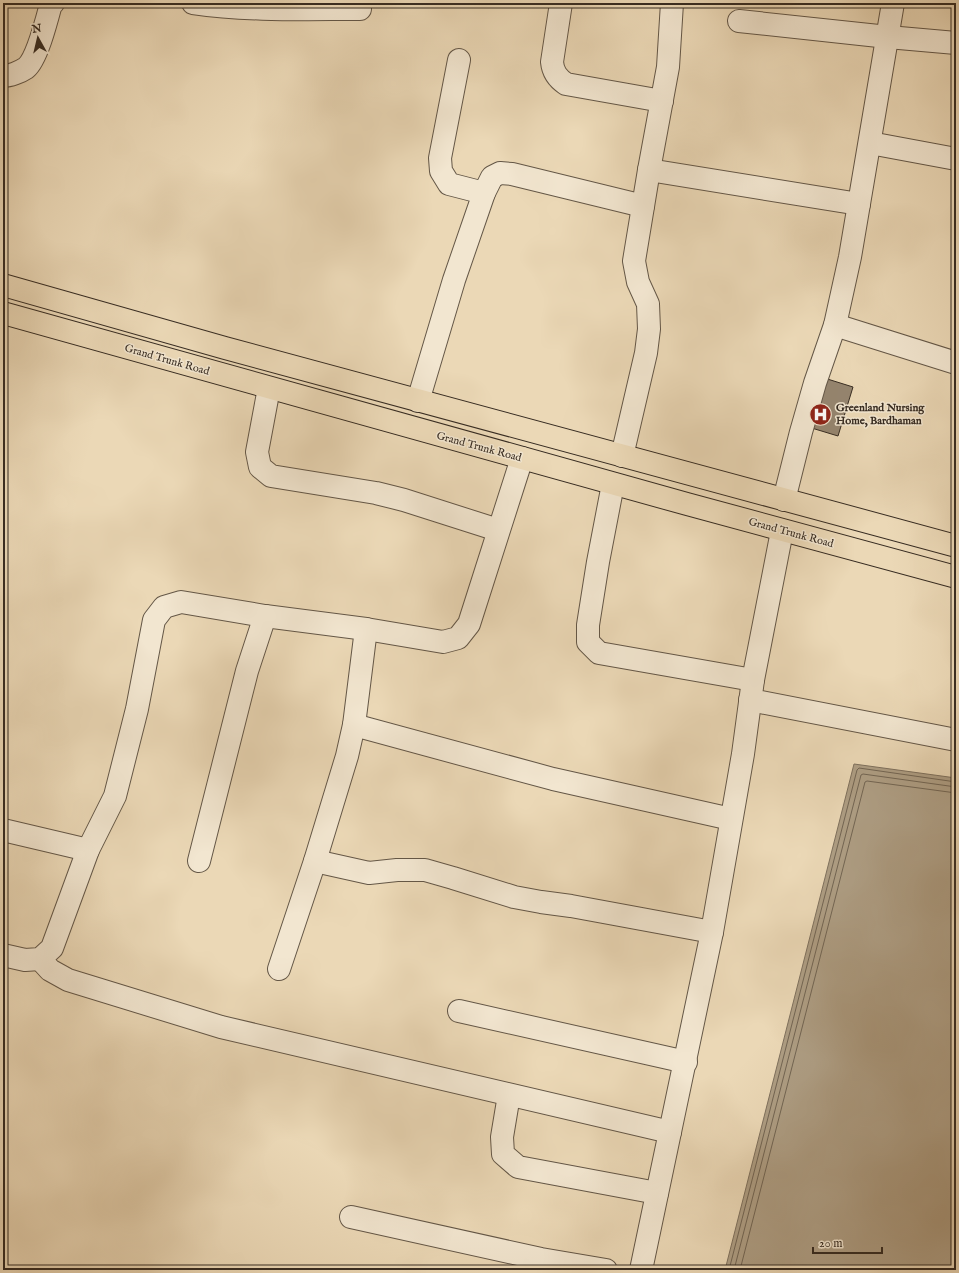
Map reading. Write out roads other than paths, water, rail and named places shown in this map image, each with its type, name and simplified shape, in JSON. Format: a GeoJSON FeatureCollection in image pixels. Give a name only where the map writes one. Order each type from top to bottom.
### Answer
{"type":"FeatureCollection","features":[{"type":"Feature","properties":{"kind":"main road"},"geometry":{"type":"LineString","coordinates":[[3,285],[224,348],[956,546]]}},
{"type":"Feature","properties":{"kind":"main road","name":"Grand Trunk Road"},"geometry":{"type":"LineString","coordinates":[[3,313],[782,531],[956,577]]}},
{"type":"Feature","properties":{"kind":"main road"},"geometry":{"type":"LineString","coordinates":[[687,504],[696,476]]}},
{"type":"Feature","properties":{"kind":"street"},"geometry":{"type":"LineString","coordinates":[[3,76],[27,68],[34,57],[51,4],[53,3]]}},
{"type":"Feature","properties":{"kind":"street"},"geometry":{"type":"LineString","coordinates":[[193,3],[223,7],[271,10],[360,9]]}},
{"type":"Feature","properties":{"kind":"street"},"geometry":{"type":"LineString","coordinates":[[561,3],[552,62],[553,69],[560,80],[566,84],[662,101]]}},
{"type":"Feature","properties":{"kind":"street"},"geometry":{"type":"LineString","coordinates":[[622,456],[646,353],[649,329],[648,304],[638,282],[634,261],[668,67],[672,3]]}},
{"type":"Feature","properties":{"kind":"street"},"geometry":{"type":"LineString","coordinates":[[784,500],[800,432],[835,325],[850,257],[893,3]]}},
{"type":"Feature","properties":{"kind":"street"},"geometry":{"type":"LineString","coordinates":[[739,21],[956,43]]}},
{"type":"Feature","properties":{"kind":"street"},"geometry":{"type":"LineString","coordinates":[[459,60],[440,158],[441,171],[449,184],[484,193]]}},
{"type":"Feature","properties":{"kind":"street"},"geometry":{"type":"LineString","coordinates":[[870,143],[956,159]]}},
{"type":"Feature","properties":{"kind":"street"},"geometry":{"type":"LineString","coordinates":[[649,170],[859,204]]}},
{"type":"Feature","properties":{"kind":"street"},"geometry":{"type":"LineString","coordinates":[[418,401],[454,280],[484,193],[492,177],[500,174],[512,174],[643,206]]}},
{"type":"Feature","properties":{"kind":"street"},"geometry":{"type":"LineString","coordinates":[[835,325],[956,363]]}},
{"type":"Feature","properties":{"kind":"street"},"geometry":{"type":"LineString","coordinates":[[269,388],[256,452],[260,467],[271,476],[376,493],[404,500],[498,530]]}},
{"type":"Feature","properties":{"kind":"street"},"geometry":{"type":"LineString","coordinates":[[3,955],[25,960],[40,959],[52,948],[88,850],[115,796],[137,709],[154,620],[164,607],[181,602],[265,616],[366,629],[443,642],[458,638],[469,624],[522,458]]}},
{"type":"Feature","properties":{"kind":"street"},"geometry":{"type":"LineString","coordinates":[[613,484],[596,569],[588,625],[588,642],[599,652],[956,740]]}},
{"type":"Feature","properties":{"kind":"street"},"geometry":{"type":"LineString","coordinates":[[641,1270],[686,1062],[712,932],[743,754],[751,690],[782,531]]}},
{"type":"Feature","properties":{"kind":"street"},"geometry":{"type":"LineString","coordinates":[[198,860],[247,671],[265,616]]}},
{"type":"Feature","properties":{"kind":"street"},"geometry":{"type":"LineString","coordinates":[[279,969],[315,861],[347,756],[354,725],[366,629]]}},
{"type":"Feature","properties":{"kind":"street"},"geometry":{"type":"LineString","coordinates":[[354,725],[553,779],[731,819]]}},
{"type":"Feature","properties":{"kind":"street"},"geometry":{"type":"LineString","coordinates":[[3,830],[88,850]]}},
{"type":"Feature","properties":{"kind":"street"},"geometry":{"type":"LineString","coordinates":[[315,861],[369,873],[397,870],[425,870],[514,897],[712,932]]}},
{"type":"Feature","properties":{"kind":"street"},"geometry":{"type":"LineString","coordinates":[[40,959],[50,970],[68,980],[221,1028],[670,1132]]}},
{"type":"Feature","properties":{"kind":"street"},"geometry":{"type":"LineString","coordinates":[[459,1011],[686,1062]]}},
{"type":"Feature","properties":{"kind":"street"},"geometry":{"type":"LineString","coordinates":[[509,1095],[502,1136],[503,1154],[518,1167],[657,1193]]}},
{"type":"Feature","properties":{"kind":"street"},"geometry":{"type":"LineString","coordinates":[[351,1217],[541,1259],[606,1270]]}},
{"type":"Feature","properties":{"kind":"water"},"geometry":{"type":"Polygon","coordinates":[[[854,764],[956,778],[956,1270],[725,1270],[854,764]]]}},
{"type":"Feature","properties":{"kind":"place","name":"Greenland Nursing Home, Bardhaman"},"geometry":{"type":"Point","coordinates":[821,414]}}]}
